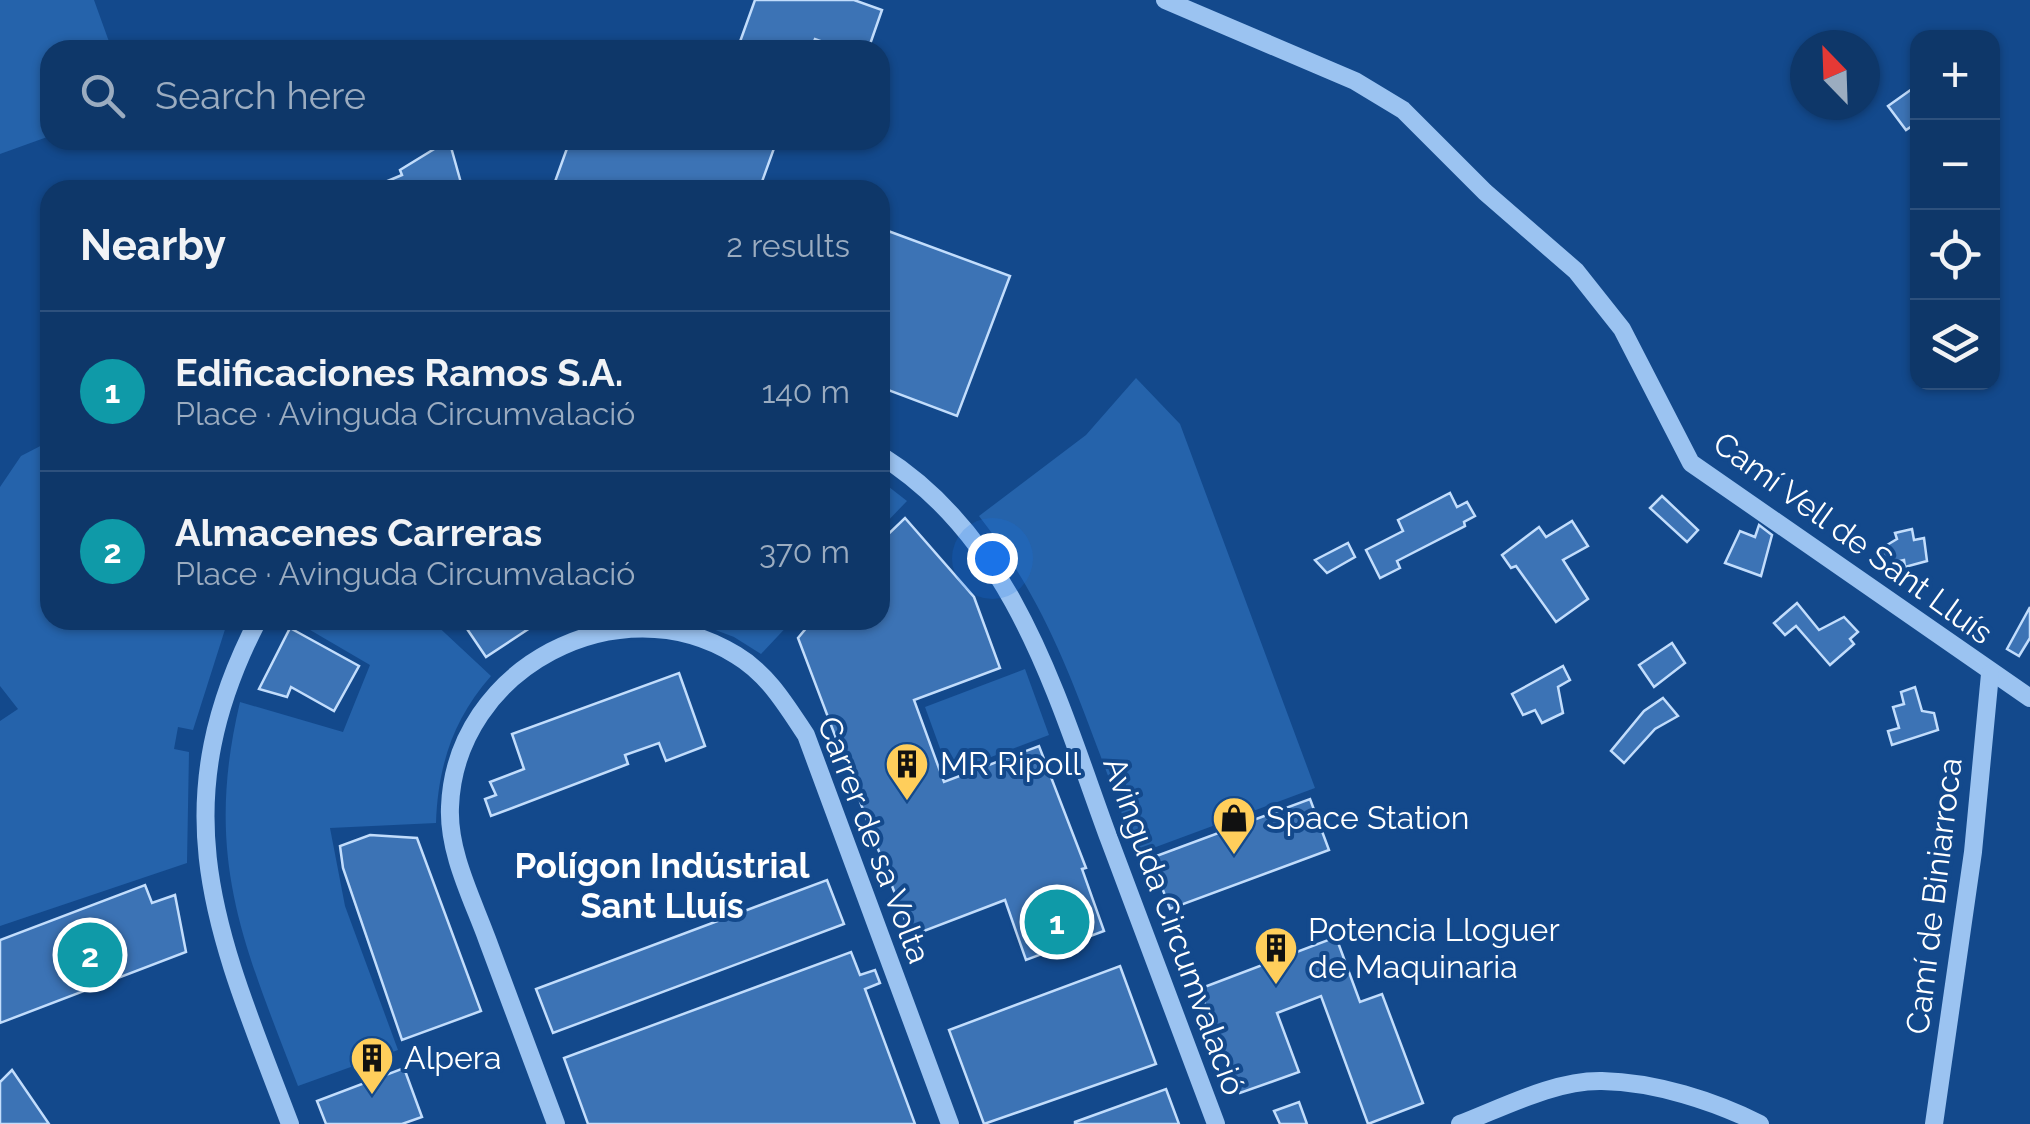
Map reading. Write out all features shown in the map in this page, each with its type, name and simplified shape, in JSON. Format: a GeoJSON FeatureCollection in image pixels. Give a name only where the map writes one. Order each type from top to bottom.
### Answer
{"type":"FeatureCollection","features":[{"type":"Feature","properties":{"kind":"street","name":"Camí Vell de Sant Lluís"},"geometry":{"type":"LineString","coordinates":[[1165,0],[1355,82],[1403,110],[1485,192],[1576,271],[1622,329],[1691,463],[1990,674],[2030,698]]}},
{"type":"Feature","properties":{"kind":"street","name":"Avinguda Circumvalació"},"geometry":{"type":"LineString","coordinates":[[890,462],[907,472],[974,538],[1016,602],[1056,696],[1216,1124]]}},
{"type":"Feature","properties":{"kind":"street"},"geometry":{"type":"LineString","coordinates":[[253,630],[228,678],[212,740],[202,807],[213,901],[226,957],[290,1124]]}},
{"type":"Feature","properties":{"kind":"street","name":"Carrer de sa Volta"},"geometry":{"type":"LineString","coordinates":[[556,1124],[459,865],[450,808],[461,755],[480,716],[516,673],[553,647],[594,634],[634,630]]}},
{"type":"Feature","properties":{"kind":"street","name":"Carrer de sa Volta"},"geometry":{"type":"LineString","coordinates":[[651,630],[693,636],[736,655],[775,688],[806,735],[950,1124]]}},
{"type":"Feature","properties":{"kind":"street","name":"Camí de Biniarroca"},"geometry":{"type":"LineString","coordinates":[[1934,1124],[1973,852],[1990,674]]}},
{"type":"Feature","properties":{"kind":"street"},"geometry":{"type":"LineString","coordinates":[[1460,1124],[1546,1091],[1601,1081],[1666,1091],[1732,1109],[1760,1124]]}},
{"type":"Feature","properties":{"kind":"shaded area"},"geometry":{"type":"Polygon","coordinates":[[[0,0],[94,0],[108,40],[40,40],[40,140],[0,154],[0,0]]]}},
{"type":"Feature","properties":{"kind":"shaded area"},"geometry":{"type":"Polygon","coordinates":[[[1136,378],[1180,424],[1315,788],[1137,854],[1116,798],[1129,793],[1123,777],[1110,781],[1070,675],[1040,611],[979,516],[1086,435],[1136,378]]]}},
{"type":"Feature","properties":{"kind":"shaded area"},"geometry":{"type":"Polygon","coordinates":[[[40,446],[40,630],[225,630],[193,730],[178,727],[174,749],[189,752],[187,863],[0,926],[0,721],[18,709],[0,686],[0,487],[21,456],[40,446]]]}},
{"type":"Feature","properties":{"kind":"shaded area"},"geometry":{"type":"Polygon","coordinates":[[[890,488],[907,501],[890,519],[890,488]]]}},
{"type":"Feature","properties":{"kind":"shaded area"},"geometry":{"type":"Polygon","coordinates":[[[310,630],[442,630],[491,676],[467,709],[450,744],[440,782],[436,823],[330,828],[345,906],[398,1050],[298,1086],[261,988],[235,899],[226,808],[230,757],[240,702],[343,732],[370,665],[310,630]]]}},
{"type":"Feature","properties":{"kind":"shaded area"},"geometry":{"type":"Polygon","coordinates":[[[715,630],[784,630],[761,654],[715,630]]]}},
{"type":"Feature","properties":{"kind":"shaded area"},"geometry":{"type":"Polygon","coordinates":[[[1025,669],[1049,735],[949,773],[925,707],[1025,669]]]}},
{"type":"Feature","properties":{"kind":"building"},"geometry":{"type":"Polygon","coordinates":[[[755,0],[854,0],[882,10],[872,40],[741,40],[755,0]]]}},
{"type":"Feature","properties":{"kind":"building"},"geometry":{"type":"Polygon","coordinates":[[[1910,90],[1910,127],[1906,130],[1888,106],[1910,90]]]}},
{"type":"Feature","properties":{"kind":"building"},"geometry":{"type":"Polygon","coordinates":[[[433,150],[452,150],[460,180],[390,180],[402,175],[400,170],[433,150]]]}},
{"type":"Feature","properties":{"kind":"building"},"geometry":{"type":"Polygon","coordinates":[[[566,150],[773,150],[763,180],[556,180],[566,150]]]}},
{"type":"Feature","properties":{"kind":"building"},"geometry":{"type":"Polygon","coordinates":[[[890,232],[1010,276],[957,416],[890,391],[890,232]]]}},
{"type":"Feature","properties":{"kind":"building"},"geometry":{"type":"Polygon","coordinates":[[[1450,493],[1457,507],[1467,502],[1475,516],[1464,522],[1465,526],[1397,561],[1400,568],[1380,578],[1366,550],[1403,531],[1398,520],[1450,493]]]}},
{"type":"Feature","properties":{"kind":"building"},"geometry":{"type":"Polygon","coordinates":[[[1662,496],[1698,530],[1687,542],[1650,508],[1662,496]]]}},
{"type":"Feature","properties":{"kind":"building"},"geometry":{"type":"Polygon","coordinates":[[[905,518],[974,597],[1000,668],[914,700],[944,782],[1039,746],[1086,868],[1082,869],[1104,931],[1026,960],[1005,900],[911,936],[798,638],[805,630],[890,630],[890,532],[905,518]]]}},
{"type":"Feature","properties":{"kind":"building"},"geometry":{"type":"Polygon","coordinates":[[[1572,521],[1588,546],[1563,560],[1588,599],[1556,622],[1516,566],[1511,568],[1502,555],[1539,527],[1546,537],[1572,521]]]}},
{"type":"Feature","properties":{"kind":"building"},"geometry":{"type":"Polygon","coordinates":[[[1759,525],[1772,535],[1761,576],[1725,563],[1740,531],[1755,537],[1759,525]]]}},
{"type":"Feature","properties":{"kind":"building"},"geometry":{"type":"Polygon","coordinates":[[[1912,529],[1914,540],[1924,538],[1927,561],[1905,567],[1904,560],[1886,564],[1882,548],[1897,539],[1895,533],[1912,529]]]}},
{"type":"Feature","properties":{"kind":"building"},"geometry":{"type":"Polygon","coordinates":[[[1348,543],[1355,557],[1327,573],[1315,560],[1348,543]]]}},
{"type":"Feature","properties":{"kind":"building"},"geometry":{"type":"Polygon","coordinates":[[[1797,603],[1819,630],[1844,617],[1858,632],[1850,639],[1854,644],[1830,665],[1796,626],[1785,635],[1774,623],[1797,603]]]}},
{"type":"Feature","properties":{"kind":"building"},"geometry":{"type":"Polygon","coordinates":[[[2030,607],[2030,638],[2019,656],[2007,649],[2030,607]]]}},
{"type":"Feature","properties":{"kind":"building"},"geometry":{"type":"Polygon","coordinates":[[[289,630],[359,666],[334,711],[291,687],[287,697],[259,689],[289,630]]]}},
{"type":"Feature","properties":{"kind":"building"},"geometry":{"type":"Polygon","coordinates":[[[468,630],[527,630],[486,657],[468,630]]]}},
{"type":"Feature","properties":{"kind":"building"},"geometry":{"type":"Polygon","coordinates":[[[1672,643],[1685,663],[1654,687],[1639,665],[1672,643]]]}},
{"type":"Feature","properties":{"kind":"building"},"geometry":{"type":"Polygon","coordinates":[[[1563,666],[1570,680],[1558,687],[1563,713],[1542,723],[1535,710],[1523,715],[1512,694],[1563,666]]]}},
{"type":"Feature","properties":{"kind":"building"},"geometry":{"type":"Polygon","coordinates":[[[679,673],[705,746],[666,761],[659,743],[625,755],[628,764],[491,816],[485,799],[496,795],[490,782],[524,769],[512,734],[679,673]]]}},
{"type":"Feature","properties":{"kind":"building"},"geometry":{"type":"Polygon","coordinates":[[[1915,687],[1922,711],[1934,713],[1938,730],[1892,745],[1888,731],[1899,728],[1893,707],[1904,704],[1901,692],[1915,687]]]}},
{"type":"Feature","properties":{"kind":"building"},"geometry":{"type":"Polygon","coordinates":[[[1663,698],[1678,716],[1655,729],[1624,763],[1611,751],[1644,711],[1663,698]]]}},
{"type":"Feature","properties":{"kind":"building","name":"Space Station"},"geometry":{"type":"Polygon","coordinates":[[[1310,799],[1329,850],[1170,909],[1151,858],[1310,799]]]}},
{"type":"Feature","properties":{"kind":"building"},"geometry":{"type":"Polygon","coordinates":[[[370,835],[417,838],[481,1011],[402,1040],[343,868],[340,846],[370,835]]]}},
{"type":"Feature","properties":{"kind":"building"},"geometry":{"type":"Polygon","coordinates":[[[827,880],[844,924],[553,1033],[536,989],[827,880]]]}},
{"type":"Feature","properties":{"kind":"building"},"geometry":{"type":"Polygon","coordinates":[[[145,885],[152,903],[175,895],[186,952],[0,1023],[0,940],[145,885]]]}},
{"type":"Feature","properties":{"kind":"building"},"geometry":{"type":"Polygon","coordinates":[[[1336,937],[1360,1002],[1382,994],[1423,1103],[1368,1124],[1321,996],[1277,1013],[1299,1072],[1240,1093],[1199,989],[1336,937]]]}},
{"type":"Feature","properties":{"kind":"building"},"geometry":{"type":"Polygon","coordinates":[[[851,952],[860,975],[875,970],[880,983],[865,989],[915,1124],[588,1124],[564,1058],[851,952]]]}},
{"type":"Feature","properties":{"kind":"building"},"geometry":{"type":"Polygon","coordinates":[[[1120,966],[1156,1064],[984,1124],[949,1030],[1120,966]]]}},
{"type":"Feature","properties":{"kind":"building","name":"Alpera"},"geometry":{"type":"Polygon","coordinates":[[[404,1068],[422,1117],[402,1124],[326,1124],[317,1101],[404,1068]]]}},
{"type":"Feature","properties":{"kind":"building"},"geometry":{"type":"Polygon","coordinates":[[[12,1070],[49,1124],[0,1124],[0,1082],[12,1070]]]}},
{"type":"Feature","properties":{"kind":"building"},"geometry":{"type":"Polygon","coordinates":[[[1166,1089],[1179,1124],[1075,1124],[1075,1122],[1166,1089]]]}},
{"type":"Feature","properties":{"kind":"building"},"geometry":{"type":"Polygon","coordinates":[[[1299,1102],[1307,1124],[1280,1124],[1274,1111],[1299,1102]]]}},
{"type":"Feature","properties":{"kind":"place","name":"MR Ripoll"},"geometry":{"type":"Point","coordinates":[907,802]}},
{"type":"Feature","properties":{"kind":"place","name":"Space Station"},"geometry":{"type":"Point","coordinates":[1234,856]}},
{"type":"Feature","properties":{"kind":"place","name":"Edificaciones Ramos S.A."},"geometry":{"type":"Point","coordinates":[1057,922]}},
{"type":"Feature","properties":{"kind":"place","name":"Almacenes Carreras"},"geometry":{"type":"Point","coordinates":[90,955]}},
{"type":"Feature","properties":{"kind":"place","name":"Potencia Lloguer de Maquinaria"},"geometry":{"type":"Point","coordinates":[1276,986]}},
{"type":"Feature","properties":{"kind":"place","name":"Alpera"},"geometry":{"type":"Point","coordinates":[372,1096]}},
{"type":"Feature","properties":{"kind":"district","name":"Polígon Indústrial Sant Lluís"},"geometry":{"type":"Point","coordinates":[662,886]}}]}
